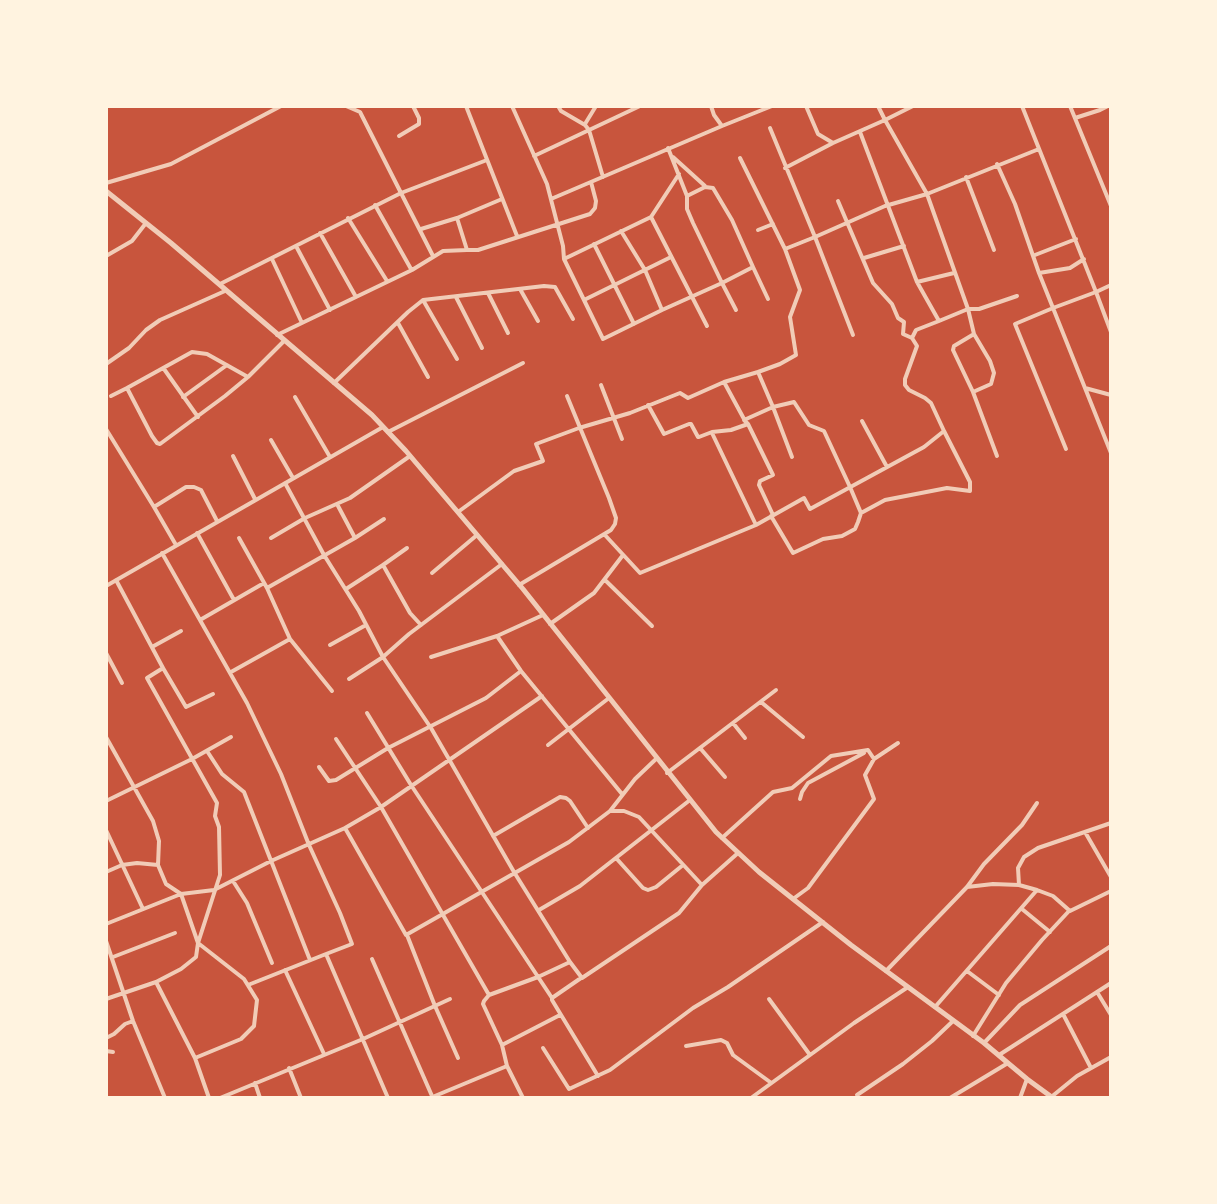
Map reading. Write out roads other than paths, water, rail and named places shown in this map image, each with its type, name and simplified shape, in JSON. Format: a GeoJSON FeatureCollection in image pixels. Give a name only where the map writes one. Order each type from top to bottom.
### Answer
{"type":"FeatureCollection","features":[{"type":"Feature","properties":{"kind":"street"},"geometry":{"type":"LineString","coordinates":[[106,183],[171,164],[281,106]]}},
{"type":"Feature","properties":{"kind":"street"},"geometry":{"type":"LineString","coordinates":[[346,106],[360,112],[433,256]]}},
{"type":"Feature","properties":{"kind":"street"},"geometry":{"type":"LineString","coordinates":[[399,136],[419,124],[413,106]]}},
{"type":"Feature","properties":{"kind":"street"},"geometry":{"type":"LineString","coordinates":[[466,106],[517,236]]}},
{"type":"Feature","properties":{"kind":"street"},"geometry":{"type":"LineString","coordinates":[[512,106],[547,184],[564,259],[603,339],[753,267]]}},
{"type":"Feature","properties":{"kind":"street"},"geometry":{"type":"LineString","coordinates":[[558,106],[587,128],[603,177]]}},
{"type":"Feature","properties":{"kind":"street"},"geometry":{"type":"LineString","coordinates":[[587,128],[596,106]]}},
{"type":"Feature","properties":{"kind":"street"},"geometry":{"type":"LineString","coordinates":[[534,156],[587,128],[640,106]]}},
{"type":"Feature","properties":{"kind":"street"},"geometry":{"type":"LineString","coordinates":[[711,106],[722,126]]}},
{"type":"Feature","properties":{"kind":"street"},"geometry":{"type":"LineString","coordinates":[[753,106],[753,113]]}},
{"type":"Feature","properties":{"kind":"street"},"geometry":{"type":"LineString","coordinates":[[551,199],[772,106]]}},
{"type":"Feature","properties":{"kind":"street"},"geometry":{"type":"LineString","coordinates":[[806,106],[818,134],[833,143]]}},
{"type":"Feature","properties":{"kind":"street"},"geometry":{"type":"LineString","coordinates":[[878,106],[927,194],[974,334],[994,373],[991,384],[973,392]]}},
{"type":"Feature","properties":{"kind":"street"},"geometry":{"type":"LineString","coordinates":[[785,168],[913,106]]}},
{"type":"Feature","properties":{"kind":"street"},"geometry":{"type":"LineString","coordinates":[[1022,106],[1111,332]]}},
{"type":"Feature","properties":{"kind":"street"},"geometry":{"type":"LineString","coordinates":[[1070,106],[1111,206]]}},
{"type":"Feature","properties":{"kind":"street"},"geometry":{"type":"LineString","coordinates":[[1075,118],[1108,106]]}},
{"type":"Feature","properties":{"kind":"street"},"geometry":{"type":"LineString","coordinates":[[770,128],[853,335]]}},
{"type":"Feature","properties":{"kind":"street"},"geometry":{"type":"LineString","coordinates":[[860,132],[917,282],[939,321]]}},
{"type":"Feature","properties":{"kind":"street"},"geometry":{"type":"LineString","coordinates":[[668,148],[687,196],[687,209],[736,310]]}},
{"type":"Feature","properties":{"kind":"street"},"geometry":{"type":"LineString","coordinates":[[785,249],[889,205],[927,194],[1039,149]]}},
{"type":"Feature","properties":{"kind":"street"},"geometry":{"type":"LineString","coordinates":[[671,156],[705,187]]}},
{"type":"Feature","properties":{"kind":"street"},"geometry":{"type":"LineString","coordinates":[[458,512],[514,471],[543,461],[536,444],[680,393],[688,398],[724,382],[780,364],[796,355],[790,317],[800,290],[785,249],[740,158]]}},
{"type":"Feature","properties":{"kind":"street"},"geometry":{"type":"LineString","coordinates":[[218,285],[375,205],[487,160]]}},
{"type":"Feature","properties":{"kind":"street"},"geometry":{"type":"LineString","coordinates":[[997,164],[1111,453]]}},
{"type":"Feature","properties":{"kind":"street"},"geometry":{"type":"LineString","coordinates":[[564,259],[651,217],[679,174]]}},
{"type":"Feature","properties":{"kind":"street"},"geometry":{"type":"LineString","coordinates":[[966,177],[994,250]]}},
{"type":"Feature","properties":{"kind":"street"},"geometry":{"type":"LineString","coordinates":[[277,335],[412,270],[443,251],[478,250],[590,214],[596,201],[591,182]]}},
{"type":"Feature","properties":{"kind":"street"},"geometry":{"type":"LineString","coordinates":[[687,196],[705,187],[713,188],[768,299]]}},
{"type":"Feature","properties":{"kind":"street"},"geometry":{"type":"LineString","coordinates":[[106,191],[372,415],[502,564],[667,773],[738,853],[793,899],[1051,1097],[1077,1076],[1111,1057]]}},
{"type":"Feature","properties":{"kind":"street"},"geometry":{"type":"LineString","coordinates":[[421,229],[502,199]]}},
{"type":"Feature","properties":{"kind":"street"},"geometry":{"type":"LineString","coordinates":[[724,382],[773,475],[760,481],[759,485],[793,553],[855,529],[861,513],[885,500],[947,488],[970,491],[970,482],[931,403],[905,385],[906,372],[917,346],[912,338],[903,334],[904,322],[873,283],[838,201]]}},
{"type":"Feature","properties":{"kind":"street"},"geometry":{"type":"LineString","coordinates":[[375,205],[412,270]]}},
{"type":"Feature","properties":{"kind":"street"},"geometry":{"type":"LineString","coordinates":[[651,217],[707,326]]}},
{"type":"Feature","properties":{"kind":"street"},"geometry":{"type":"LineString","coordinates":[[348,218],[387,282]]}},
{"type":"Feature","properties":{"kind":"street"},"geometry":{"type":"LineString","coordinates":[[457,218],[467,250]]}},
{"type":"Feature","properties":{"kind":"street"},"geometry":{"type":"LineString","coordinates":[[106,256],[132,241],[146,223]]}},
{"type":"Feature","properties":{"kind":"street"},"geometry":{"type":"LineString","coordinates":[[758,230],[773,224]]}},
{"type":"Feature","properties":{"kind":"street"},"geometry":{"type":"LineString","coordinates":[[621,231],[645,270],[662,310]]}},
{"type":"Feature","properties":{"kind":"street"},"geometry":{"type":"LineString","coordinates":[[320,233],[356,297]]}},
{"type":"Feature","properties":{"kind":"street"},"geometry":{"type":"LineString","coordinates":[[1035,255],[1076,239]]}},
{"type":"Feature","properties":{"kind":"street"},"geometry":{"type":"LineString","coordinates":[[594,244],[634,324]]}},
{"type":"Feature","properties":{"kind":"street"},"geometry":{"type":"LineString","coordinates":[[296,246],[330,310]]}},
{"type":"Feature","properties":{"kind":"street"},"geometry":{"type":"LineString","coordinates":[[863,258],[904,246]]}},
{"type":"Feature","properties":{"kind":"street"},"geometry":{"type":"LineString","coordinates":[[584,300],[671,257]]}},
{"type":"Feature","properties":{"kind":"street"},"geometry":{"type":"LineString","coordinates":[[272,259],[302,323]]}},
{"type":"Feature","properties":{"kind":"street"},"geometry":{"type":"LineString","coordinates":[[1039,273],[1070,268],[1084,259]]}},
{"type":"Feature","properties":{"kind":"street"},"geometry":{"type":"LineString","coordinates":[[917,282],[955,273]]}},
{"type":"Feature","properties":{"kind":"street"},"geometry":{"type":"LineString","coordinates":[[1066,449],[1015,324],[1111,285]]}},
{"type":"Feature","properties":{"kind":"street"},"geometry":{"type":"LineString","coordinates":[[334,383],[423,300],[555,287],[573,319]]}},
{"type":"Feature","properties":{"kind":"street"},"geometry":{"type":"LineString","coordinates":[[520,289],[538,321]]}},
{"type":"Feature","properties":{"kind":"street"},"geometry":{"type":"LineString","coordinates":[[106,364],[160,320],[225,291]]}},
{"type":"Feature","properties":{"kind":"street"},"geometry":{"type":"LineString","coordinates":[[488,293],[508,333]]}},
{"type":"Feature","properties":{"kind":"street"},"geometry":{"type":"LineString","coordinates":[[912,338],[916,330],[968,309],[979,309],[1017,296]]}},
{"type":"Feature","properties":{"kind":"street"},"geometry":{"type":"LineString","coordinates":[[456,297],[482,348]]}},
{"type":"Feature","properties":{"kind":"street"},"geometry":{"type":"LineString","coordinates":[[423,300],[457,359]]}},
{"type":"Feature","properties":{"kind":"street"},"geometry":{"type":"LineString","coordinates":[[398,323],[428,377]]}},
{"type":"Feature","properties":{"kind":"street"},"geometry":{"type":"LineString","coordinates":[[974,334],[954,346],[953,350],[997,456]]}},
{"type":"Feature","properties":{"kind":"street"},"geometry":{"type":"LineString","coordinates":[[127,388],[160,444],[248,377],[284,341]]}},
{"type":"Feature","properties":{"kind":"street"},"geometry":{"type":"LineString","coordinates":[[111,396],[192,352],[207,354],[248,377]]}},
{"type":"Feature","properties":{"kind":"street"},"geometry":{"type":"LineString","coordinates":[[106,586],[330,457],[523,363]]}},
{"type":"Feature","properties":{"kind":"street"},"geometry":{"type":"LineString","coordinates":[[183,397],[227,365]]}},
{"type":"Feature","properties":{"kind":"street"},"geometry":{"type":"LineString","coordinates":[[164,369],[198,417]]}},
{"type":"Feature","properties":{"kind":"street"},"geometry":{"type":"LineString","coordinates":[[758,372],[792,457]]}},
{"type":"Feature","properties":{"kind":"street"},"geometry":{"type":"LineString","coordinates":[[601,385],[622,439]]}},
{"type":"Feature","properties":{"kind":"street"},"geometry":{"type":"LineString","coordinates":[[1085,388],[1111,395]]}},
{"type":"Feature","properties":{"kind":"street"},"geometry":{"type":"LineString","coordinates":[[519,585],[611,530],[616,518],[567,396]]}},
{"type":"Feature","properties":{"kind":"street"},"geometry":{"type":"LineString","coordinates":[[295,397],[330,457]]}},
{"type":"Feature","properties":{"kind":"street"},"geometry":{"type":"LineString","coordinates":[[648,405],[664,434],[691,424],[698,437],[731,430],[773,407],[794,402],[809,425],[824,431],[861,513]]}},
{"type":"Feature","properties":{"kind":"street"},"geometry":{"type":"LineString","coordinates":[[862,421],[887,467]]}},
{"type":"Feature","properties":{"kind":"street"},"geometry":{"type":"LineString","coordinates":[[106,429],[176,545]]}},
{"type":"Feature","properties":{"kind":"street"},"geometry":{"type":"LineString","coordinates":[[604,534],[640,573],[756,525],[804,498],[810,509],[924,447],[944,431]]}},
{"type":"Feature","properties":{"kind":"street"},"geometry":{"type":"LineString","coordinates":[[712,432],[756,525]]}},
{"type":"Feature","properties":{"kind":"street"},"geometry":{"type":"LineString","coordinates":[[271,440],[293,478]]}},
{"type":"Feature","properties":{"kind":"street"},"geometry":{"type":"LineString","coordinates":[[233,456],[255,499]]}},
{"type":"Feature","properties":{"kind":"street"},"geometry":{"type":"LineString","coordinates":[[271,538],[305,518],[350,498],[410,456]]}},
{"type":"Feature","properties":{"kind":"street"},"geometry":{"type":"LineString","coordinates":[[285,483],[383,657],[431,728],[514,872],[582,978]]}},
{"type":"Feature","properties":{"kind":"street"},"geometry":{"type":"LineString","coordinates":[[154,507],[186,487],[194,487],[201,490],[217,521]]}},
{"type":"Feature","properties":{"kind":"street"},"geometry":{"type":"LineString","coordinates":[[337,504],[355,538]]}},
{"type":"Feature","properties":{"kind":"street"},"geometry":{"type":"LineString","coordinates":[[200,620],[355,538],[384,519]]}},
{"type":"Feature","properties":{"kind":"street"},"geometry":{"type":"LineString","coordinates":[[197,533],[234,600]]}},
{"type":"Feature","properties":{"kind":"street"},"geometry":{"type":"LineString","coordinates":[[432,573],[477,535]]}},
{"type":"Feature","properties":{"kind":"street"},"geometry":{"type":"LineString","coordinates":[[239,538],[290,639],[332,691]]}},
{"type":"Feature","properties":{"kind":"street"},"geometry":{"type":"LineString","coordinates":[[346,589],[407,548]]}},
{"type":"Feature","properties":{"kind":"street"},"geometry":{"type":"LineString","coordinates":[[162,553],[247,703],[281,774],[352,944],[248,985]]}},
{"type":"Feature","properties":{"kind":"street"},"geometry":{"type":"LineString","coordinates":[[550,624],[594,593],[623,555]]}},
{"type":"Feature","properties":{"kind":"street"},"geometry":{"type":"LineString","coordinates":[[349,679],[383,657],[502,564]]}},
{"type":"Feature","properties":{"kind":"street"},"geometry":{"type":"LineString","coordinates":[[383,565],[410,613],[421,625]]}},
{"type":"Feature","properties":{"kind":"street"},"geometry":{"type":"LineString","coordinates":[[116,580],[186,707],[213,694]]}},
{"type":"Feature","properties":{"kind":"street"},"geometry":{"type":"LineString","coordinates":[[605,580],[652,626]]}},
{"type":"Feature","properties":{"kind":"street"},"geometry":{"type":"LineString","coordinates":[[431,657],[497,636],[543,615]]}},
{"type":"Feature","properties":{"kind":"street"},"geometry":{"type":"LineString","coordinates":[[330,645],[366,625]]}},
{"type":"Feature","properties":{"kind":"street"},"geometry":{"type":"LineString","coordinates":[[152,647],[181,631]]}},
{"type":"Feature","properties":{"kind":"street"},"geometry":{"type":"LineString","coordinates":[[497,636],[521,671],[622,794]]}},
{"type":"Feature","properties":{"kind":"street"},"geometry":{"type":"LineString","coordinates":[[231,672],[290,639]]}},
{"type":"Feature","properties":{"kind":"street"},"geometry":{"type":"LineString","coordinates":[[106,653],[122,683]]}},
{"type":"Feature","properties":{"kind":"street"},"geometry":{"type":"LineString","coordinates":[[106,999],[156,982],[196,957],[220,875],[219,827],[215,816],[217,803],[147,678],[163,668]]}},
{"type":"Feature","properties":{"kind":"street"},"geometry":{"type":"LineString","coordinates":[[319,767],[332,782],[388,748],[486,698],[521,671]]}},
{"type":"Feature","properties":{"kind":"street"},"geometry":{"type":"LineString","coordinates":[[667,773],[776,690]]}},
{"type":"Feature","properties":{"kind":"street"},"geometry":{"type":"LineString","coordinates":[[106,924],[181,894],[214,890],[345,828],[381,807],[542,696]]}},
{"type":"Feature","properties":{"kind":"street"},"geometry":{"type":"LineString","coordinates":[[548,745],[609,698]]}},
{"type":"Feature","properties":{"kind":"street"},"geometry":{"type":"LineString","coordinates":[[761,702],[803,737]]}},
{"type":"Feature","properties":{"kind":"street"},"geometry":{"type":"LineString","coordinates":[[367,713],[552,998],[598,1076]]}},
{"type":"Feature","properties":{"kind":"street"},"geometry":{"type":"LineString","coordinates":[[733,723],[745,738]]}},
{"type":"Feature","properties":{"kind":"street"},"geometry":{"type":"LineString","coordinates":[[106,737],[153,821],[159,841],[158,865],[166,884],[181,894],[198,943],[244,979],[257,1000],[254,1026],[241,1039],[195,1058]]}},
{"type":"Feature","properties":{"kind":"street"},"geometry":{"type":"LineString","coordinates":[[106,801],[231,737]]}},
{"type":"Feature","properties":{"kind":"street"},"geometry":{"type":"LineString","coordinates":[[336,739],[381,807],[489,995]]}},
{"type":"Feature","properties":{"kind":"street"},"geometry":{"type":"LineString","coordinates":[[793,899],[808,888],[874,799],[865,775],[874,759],[898,743]]}},
{"type":"Feature","properties":{"kind":"street"},"geometry":{"type":"LineString","coordinates":[[700,748],[725,777]]}},
{"type":"Feature","properties":{"kind":"street"},"geometry":{"type":"LineString","coordinates":[[868,750],[874,759]]}},
{"type":"Feature","properties":{"kind":"street"},"geometry":{"type":"LineString","coordinates":[[800,799],[808,783],[868,750]]}},
{"type":"Feature","properties":{"kind":"street"},"geometry":{"type":"LineString","coordinates":[[722,838],[773,792],[792,788],[831,756],[868,750]]}},
{"type":"Feature","properties":{"kind":"street"},"geometry":{"type":"LineString","coordinates":[[207,751],[222,774],[244,792],[310,960]]}},
{"type":"Feature","properties":{"kind":"street"},"geometry":{"type":"LineString","coordinates":[[406,935],[569,842],[610,811],[656,759]]}},
{"type":"Feature","properties":{"kind":"street"},"geometry":{"type":"LineString","coordinates":[[493,836],[560,797],[570,801],[588,828]]}},
{"type":"Feature","properties":{"kind":"street"},"geometry":{"type":"LineString","coordinates":[[539,910],[580,886],[690,800]]}},
{"type":"Feature","properties":{"kind":"street"},"geometry":{"type":"LineString","coordinates":[[886,971],[967,887],[984,864],[1022,825],[1037,803]]}},
{"type":"Feature","properties":{"kind":"street"},"geometry":{"type":"LineString","coordinates":[[610,811],[624,811],[639,817],[702,885]]}},
{"type":"Feature","properties":{"kind":"street"},"geometry":{"type":"LineString","coordinates":[[1019,885],[1018,868],[1024,857],[1038,848],[1111,823]]}},
{"type":"Feature","properties":{"kind":"street"},"geometry":{"type":"LineString","coordinates":[[345,828],[406,935],[458,1058]]}},
{"type":"Feature","properties":{"kind":"street"},"geometry":{"type":"LineString","coordinates":[[106,830],[143,909]]}},
{"type":"Feature","properties":{"kind":"street"},"geometry":{"type":"LineString","coordinates":[[1085,832],[1111,877]]}},
{"type":"Feature","properties":{"kind":"street"},"geometry":{"type":"LineString","coordinates":[[552,998],[679,913],[702,885],[738,853]]}},
{"type":"Feature","properties":{"kind":"street"},"geometry":{"type":"LineString","coordinates":[[616,858],[648,890],[683,865]]}},
{"type":"Feature","properties":{"kind":"street"},"geometry":{"type":"LineString","coordinates":[[106,872],[122,865],[158,865]]}},
{"type":"Feature","properties":{"kind":"street"},"geometry":{"type":"LineString","coordinates":[[233,881],[247,903],[272,963]]}},
{"type":"Feature","properties":{"kind":"street"},"geometry":{"type":"LineString","coordinates":[[967,887],[1019,885],[1053,896],[1070,911]]}},
{"type":"Feature","properties":{"kind":"street"},"geometry":{"type":"LineString","coordinates":[[935,1007],[1037,890]]}},
{"type":"Feature","properties":{"kind":"street"},"geometry":{"type":"LineString","coordinates":[[973,1036],[1013,974],[1050,932],[1070,911],[1111,891]]}},
{"type":"Feature","properties":{"kind":"street"},"geometry":{"type":"LineString","coordinates":[[1022,909],[1050,932]]}},
{"type":"Feature","properties":{"kind":"street"},"geometry":{"type":"LineString","coordinates":[[569,1089],[610,1070],[693,1008],[823,922]]}},
{"type":"Feature","properties":{"kind":"street"},"geometry":{"type":"LineString","coordinates":[[113,957],[175,933]]}},
{"type":"Feature","properties":{"kind":"street"},"geometry":{"type":"LineString","coordinates":[[106,941],[133,1021],[165,1098]]}},
{"type":"Feature","properties":{"kind":"street"},"geometry":{"type":"LineString","coordinates":[[984,1043],[1020,1005],[1111,946]]}},
{"type":"Feature","properties":{"kind":"street"},"geometry":{"type":"LineString","coordinates":[[326,954],[388,1098]]}},
{"type":"Feature","properties":{"kind":"street"},"geometry":{"type":"LineString","coordinates":[[372,959],[432,1098],[507,1066]]}},
{"type":"Feature","properties":{"kind":"street"},"geometry":{"type":"LineString","coordinates":[[523,1098],[507,1066],[484,1001],[489,995],[570,962]]}},
{"type":"Feature","properties":{"kind":"street"},"geometry":{"type":"LineString","coordinates":[[285,970],[324,1054]]}},
{"type":"Feature","properties":{"kind":"street"},"geometry":{"type":"LineString","coordinates":[[967,971],[999,995]]}},
{"type":"Feature","properties":{"kind":"street"},"geometry":{"type":"LineString","coordinates":[[156,982],[195,1058],[209,1098]]}},
{"type":"Feature","properties":{"kind":"street"},"geometry":{"type":"LineString","coordinates":[[999,1055],[1111,983]]}},
{"type":"Feature","properties":{"kind":"street"},"geometry":{"type":"LineString","coordinates":[[755,1097],[908,987]]}},
{"type":"Feature","properties":{"kind":"street"},"geometry":{"type":"LineString","coordinates":[[1097,992],[1111,1015]]}},
{"type":"Feature","properties":{"kind":"street"},"geometry":{"type":"LineString","coordinates":[[220,1098],[450,999]]}},
{"type":"Feature","properties":{"kind":"street"},"geometry":{"type":"LineString","coordinates":[[769,999],[810,1055]]}},
{"type":"Feature","properties":{"kind":"street"},"geometry":{"type":"LineString","coordinates":[[502,1045],[561,1014]]}},
{"type":"Feature","properties":{"kind":"street"},"geometry":{"type":"LineString","coordinates":[[1063,1014],[1091,1068]]}},
{"type":"Feature","properties":{"kind":"street"},"geometry":{"type":"LineString","coordinates":[[106,1038],[133,1021]]}},
{"type":"Feature","properties":{"kind":"street"},"geometry":{"type":"LineString","coordinates":[[857,1095],[903,1064],[953,1021]]}},
{"type":"Feature","properties":{"kind":"street"},"geometry":{"type":"LineString","coordinates":[[686,1046],[721,1040],[727,1043],[733,1055],[771,1083]]}},
{"type":"Feature","properties":{"kind":"street"},"geometry":{"type":"LineString","coordinates":[[543,1048],[572,1098]]}},
{"type":"Feature","properties":{"kind":"street"},"geometry":{"type":"LineString","coordinates":[[106,1051],[113,1052]]}},
{"type":"Feature","properties":{"kind":"street"},"geometry":{"type":"LineString","coordinates":[[950,1098],[1008,1063]]}},
{"type":"Feature","properties":{"kind":"street"},"geometry":{"type":"LineString","coordinates":[[289,1068],[301,1098]]}},
{"type":"Feature","properties":{"kind":"street"},"geometry":{"type":"LineString","coordinates":[[1020,1098],[1027,1079]]}},
{"type":"Feature","properties":{"kind":"street"},"geometry":{"type":"LineString","coordinates":[[255,1083],[260,1098]]}}]}
